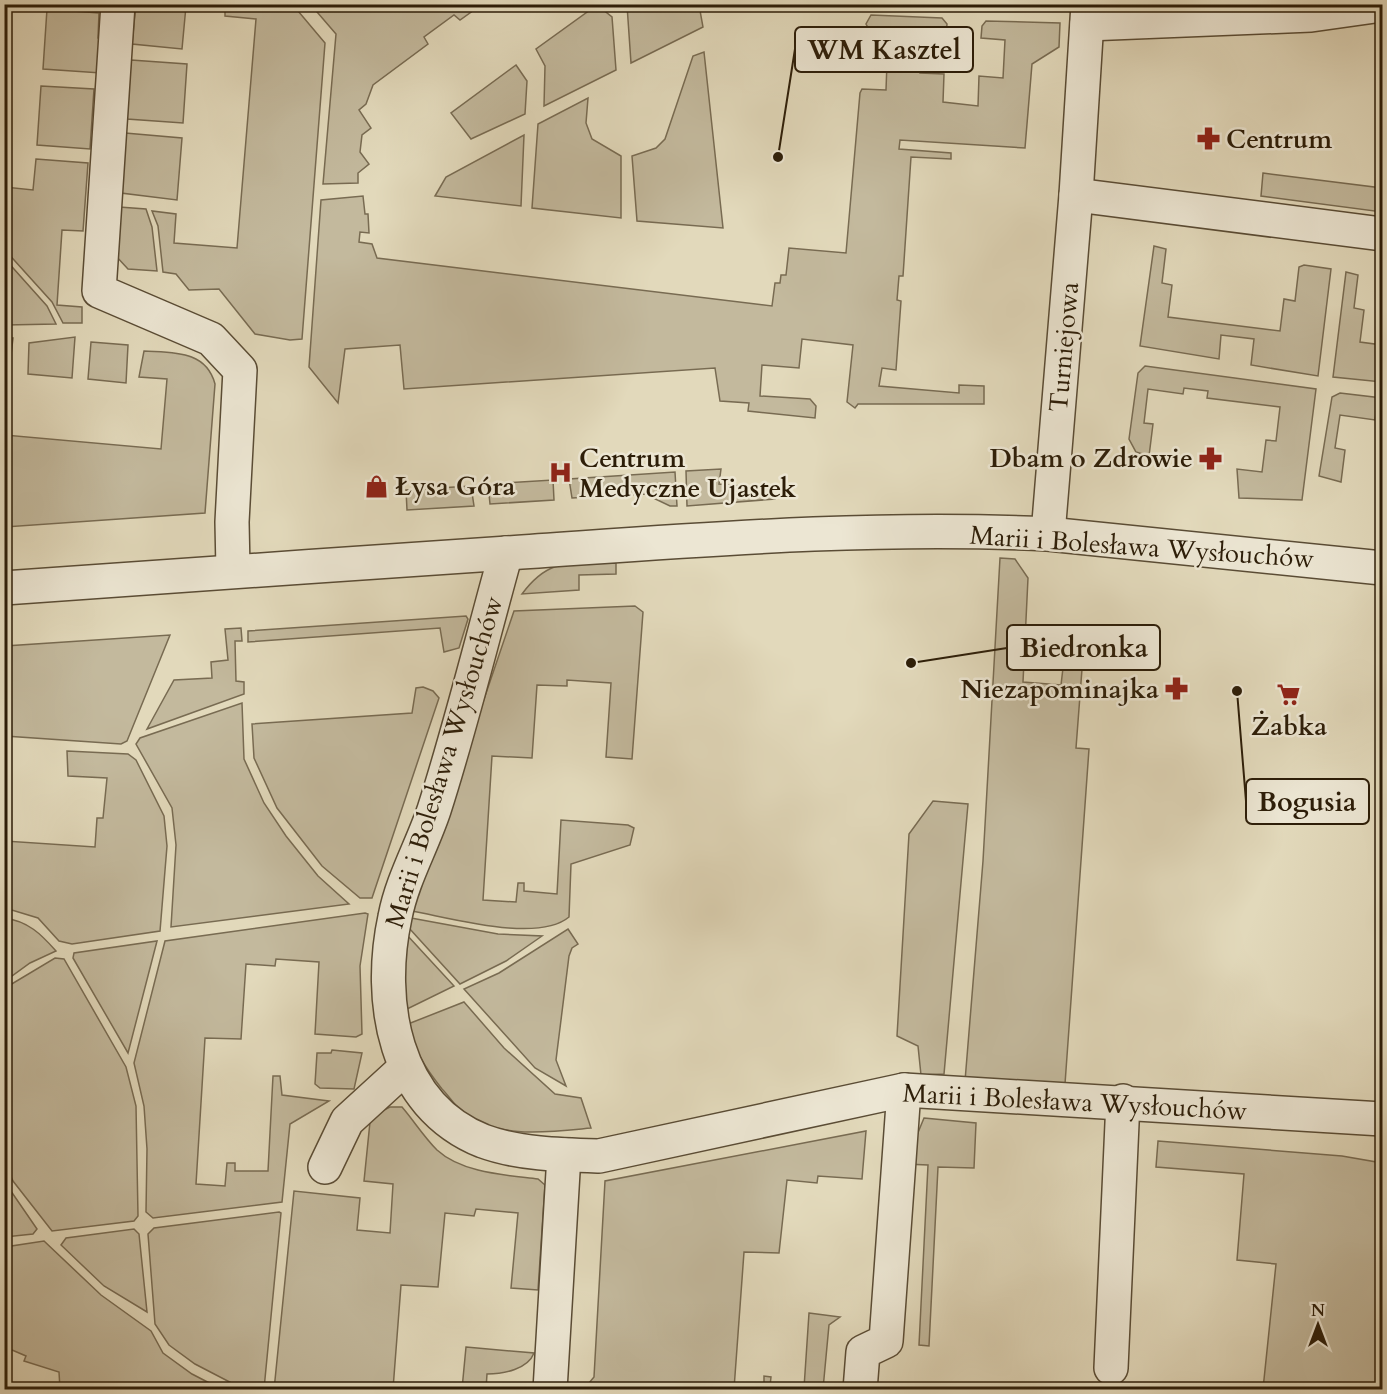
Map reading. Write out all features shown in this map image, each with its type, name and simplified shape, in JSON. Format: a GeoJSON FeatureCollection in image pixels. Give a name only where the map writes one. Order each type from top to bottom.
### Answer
{"type":"FeatureCollection","features":[{"type":"Feature","properties":{"kind":"street"},"geometry":{"type":"LineString","coordinates":[[118,4],[99,291],[211,339],[240,370],[232,522],[233,570]]}},
{"type":"Feature","properties":{"kind":"street","name":"Turniejowa"},"geometry":{"type":"LineString","coordinates":[[1048,534],[1076,195],[1087,14],[1311,15],[1383,5]]}},
{"type":"Feature","properties":{"kind":"street"},"geometry":{"type":"LineString","coordinates":[[1076,195],[1383,234]]}},
{"type":"Feature","properties":{"kind":"street","name":"Marii i Bolesława Wysłouchów"},"geometry":{"type":"LineString","coordinates":[[4,588],[233,570],[826,533],[1048,534],[1383,568]]}},
{"type":"Feature","properties":{"kind":"street","name":"Marii i Bolesława Wysłouchów"},"geometry":{"type":"LineString","coordinates":[[506,553],[434,811],[395,914],[389,947],[388,984],[391,1021],[405,1068],[417,1089],[450,1121],[466,1132],[483,1141],[509,1148],[564,1155],[599,1156],[904,1090],[1123,1101],[1383,1119]]}},
{"type":"Feature","properties":{"kind":"street"},"geometry":{"type":"LineString","coordinates":[[325,1167],[347,1121],[405,1068]]}},
{"type":"Feature","properties":{"kind":"street"},"geometry":{"type":"LineString","coordinates":[[860,1389],[863,1352],[886,1341],[904,1090]]}},
{"type":"Feature","properties":{"kind":"street"},"geometry":{"type":"LineString","coordinates":[[1111,1368],[1123,1101]]}},
{"type":"Feature","properties":{"kind":"street"},"geometry":{"type":"LineString","coordinates":[[550,1389],[564,1155]]}},
{"type":"Feature","properties":{"kind":"shaded area"},"geometry":{"type":"Polygon","coordinates":[[[136,4],[293,5],[325,43],[302,339],[290,340],[255,334],[219,289],[189,290],[176,274],[163,272],[158,226],[152,211],[176,214],[174,243],[237,248],[256,19],[225,16],[225,9],[186,6],[182,49],[132,44],[136,4]]]}},
{"type":"Feature","properties":{"kind":"shaded area"},"geometry":{"type":"Polygon","coordinates":[[[311,5],[481,5],[460,20],[454,15],[424,37],[428,44],[373,85],[366,104],[359,110],[371,128],[362,135],[360,152],[369,164],[358,173],[358,183],[323,184],[336,34],[311,5]]]}},
{"type":"Feature","properties":{"kind":"shaded area"},"geometry":{"type":"Polygon","coordinates":[[[597,5],[612,17],[616,70],[544,106],[545,66],[536,49],[597,5]]]}},
{"type":"Feature","properties":{"kind":"shaded area"},"geometry":{"type":"Polygon","coordinates":[[[627,5],[699,5],[703,27],[631,63],[627,5]]]}},
{"type":"Feature","properties":{"kind":"shaded area"},"geometry":{"type":"Polygon","coordinates":[[[47,9],[99,13],[98,38],[104,41],[101,73],[43,69],[47,9]]]}},
{"type":"Feature","properties":{"kind":"shaded area"},"geometry":{"type":"Polygon","coordinates":[[[871,15],[942,18],[947,24],[946,36],[922,35],[920,73],[944,74],[943,102],[978,106],[979,76],[1003,78],[1005,40],[981,38],[982,26],[986,21],[1060,23],[1059,47],[1032,64],[1025,148],[900,140],[899,149],[951,153],[951,159],[911,157],[903,276],[899,276],[897,300],[901,301],[896,370],[882,368],[879,386],[959,393],[959,385],[984,386],[984,404],[858,404],[855,408],[847,402],[853,345],[802,339],[799,368],[762,365],[760,396],[810,399],[816,406],[815,418],[748,411],[749,403],[720,401],[715,368],[404,389],[400,345],[345,349],[338,403],[309,367],[321,200],[363,196],[365,214],[368,214],[369,233],[360,232],[359,242],[372,244],[377,258],[772,306],[775,283],[780,283],[781,275],[786,275],[789,248],[846,253],[860,93],[862,89],[886,90],[888,35],[870,31],[866,24],[871,15]]]}},
{"type":"Feature","properties":{"kind":"shaded area"},"geometry":{"type":"Polygon","coordinates":[[[704,52],[723,228],[637,221],[632,156],[656,148],[665,139],[693,56],[704,52]]]}},
{"type":"Feature","properties":{"kind":"shaded area"},"geometry":{"type":"Polygon","coordinates":[[[131,60],[187,64],[183,123],[127,119],[131,60]]]}},
{"type":"Feature","properties":{"kind":"shaded area"},"geometry":{"type":"Polygon","coordinates":[[[516,65],[527,81],[525,114],[471,139],[451,113],[516,65]]]}},
{"type":"Feature","properties":{"kind":"shaded area"},"geometry":{"type":"Polygon","coordinates":[[[41,86],[94,89],[90,149],[37,145],[41,86]]]}},
{"type":"Feature","properties":{"kind":"shaded area"},"geometry":{"type":"Polygon","coordinates":[[[588,98],[586,123],[592,139],[621,156],[621,218],[532,208],[538,124],[588,98]]]}},
{"type":"Feature","properties":{"kind":"shaded area"},"geometry":{"type":"Polygon","coordinates":[[[125,133],[182,138],[177,200],[121,193],[125,133]]]}},
{"type":"Feature","properties":{"kind":"shaded area"},"geometry":{"type":"Polygon","coordinates":[[[524,135],[521,206],[435,196],[446,177],[524,135]]]}},
{"type":"Feature","properties":{"kind":"shaded area"},"geometry":{"type":"Polygon","coordinates":[[[36,159],[88,163],[83,231],[62,230],[57,305],[82,307],[82,323],[63,323],[52,302],[5,250],[5,187],[33,190],[36,159]]]}},
{"type":"Feature","properties":{"kind":"shaded area"},"geometry":{"type":"Polygon","coordinates":[[[1263,173],[1382,188],[1382,212],[1261,196],[1263,173]]]}},
{"type":"Feature","properties":{"kind":"shaded area"},"geometry":{"type":"Polygon","coordinates":[[[119,207],[146,209],[152,227],[157,271],[128,269],[115,255],[119,207]]]}},
{"type":"Feature","properties":{"kind":"shaded area"},"geometry":{"type":"Polygon","coordinates":[[[1154,246],[1166,249],[1162,283],[1172,285],[1168,317],[1280,331],[1284,299],[1295,301],[1299,267],[1304,265],[1331,269],[1318,376],[1251,365],[1254,339],[1221,335],[1219,359],[1140,346],[1154,246]]]}},
{"type":"Feature","properties":{"kind":"shaded area"},"geometry":{"type":"Polygon","coordinates":[[[5,259],[47,306],[56,324],[5,325],[5,259]]]}},
{"type":"Feature","properties":{"kind":"shaded area"},"geometry":{"type":"Polygon","coordinates":[[[1346,272],[1358,275],[1354,308],[1364,310],[1360,342],[1382,345],[1382,382],[1333,377],[1346,272]]]}},
{"type":"Feature","properties":{"kind":"shaded area"},"geometry":{"type":"Polygon","coordinates":[[[75,337],[72,378],[28,374],[29,343],[75,337]]]}},
{"type":"Feature","properties":{"kind":"shaded area"},"geometry":{"type":"Polygon","coordinates":[[[4,338],[13,338],[9,372],[5,372],[4,338]]]}},
{"type":"Feature","properties":{"kind":"shaded area"},"geometry":{"type":"Polygon","coordinates":[[[91,342],[128,345],[126,383],[88,379],[91,342]]]}},
{"type":"Feature","properties":{"kind":"shaded area"},"geometry":{"type":"Polygon","coordinates":[[[144,351],[177,353],[187,356],[196,359],[211,373],[215,384],[205,513],[5,527],[5,435],[161,449],[167,379],[139,377],[144,351]]]}},
{"type":"Feature","properties":{"kind":"shaded area"},"geometry":{"type":"Polygon","coordinates":[[[1145,366],[1316,389],[1302,500],[1239,498],[1237,469],[1262,472],[1266,440],[1276,441],[1280,407],[1207,398],[1208,391],[1184,388],[1183,394],[1148,389],[1144,423],[1153,424],[1149,456],[1136,452],[1129,439],[1138,373],[1145,366]]]}},
{"type":"Feature","properties":{"kind":"shaded area"},"geometry":{"type":"Polygon","coordinates":[[[1340,393],[1382,398],[1382,414],[1376,413],[1375,420],[1340,415],[1335,448],[1345,450],[1341,482],[1319,476],[1332,397],[1340,393]]]}},
{"type":"Feature","properties":{"kind":"shaded area"},"geometry":{"type":"Polygon","coordinates":[[[721,469],[719,484],[775,489],[775,499],[687,506],[686,471],[721,469]]]}},
{"type":"Feature","properties":{"kind":"shaded area"},"geometry":{"type":"Polygon","coordinates":[[[675,472],[677,506],[670,506],[645,494],[572,498],[569,479],[675,472]]]}},
{"type":"Feature","properties":{"kind":"shaded area"},"geometry":{"type":"Polygon","coordinates":[[[553,480],[554,500],[490,504],[488,484],[553,480]]]}},
{"type":"Feature","properties":{"kind":"shaded area"},"geometry":{"type":"Polygon","coordinates":[[[471,486],[474,506],[407,510],[406,490],[471,486]]]}},
{"type":"Feature","properties":{"kind":"shaded area"},"geometry":{"type":"Polygon","coordinates":[[[1000,558],[1015,559],[1028,578],[1023,682],[1061,685],[1063,668],[1083,656],[1076,748],[1089,749],[1065,1084],[965,1081],[983,861],[1000,558]]]}},
{"type":"Feature","properties":{"kind":"shaded area"},"geometry":{"type":"Polygon","coordinates":[[[575,563],[616,563],[616,574],[579,575],[579,590],[522,594],[543,573],[553,568],[575,563]]]}},
{"type":"Feature","properties":{"kind":"shaded area"},"geometry":{"type":"Polygon","coordinates":[[[635,606],[643,612],[632,759],[606,757],[611,683],[567,680],[567,686],[537,685],[532,758],[492,756],[483,900],[516,902],[518,883],[524,883],[524,891],[557,894],[561,820],[628,825],[634,828],[630,845],[571,864],[569,917],[555,924],[537,928],[493,926],[412,911],[514,611],[635,606]]]}},
{"type":"Feature","properties":{"kind":"shaded area"},"geometry":{"type":"Polygon","coordinates":[[[466,616],[468,619],[459,648],[444,652],[440,628],[248,642],[248,631],[466,616]]]}},
{"type":"Feature","properties":{"kind":"shaded area"},"geometry":{"type":"Polygon","coordinates":[[[241,628],[242,641],[235,641],[236,681],[244,682],[244,694],[147,729],[174,680],[212,678],[211,662],[228,660],[225,629],[241,628]]]}},
{"type":"Feature","properties":{"kind":"shaded area"},"geometry":{"type":"Polygon","coordinates":[[[170,635],[127,741],[121,744],[5,736],[5,646],[170,635]]]}},
{"type":"Feature","properties":{"kind":"shaded area"},"geometry":{"type":"Polygon","coordinates":[[[423,687],[433,691],[439,698],[372,898],[360,898],[322,866],[277,808],[254,758],[252,724],[412,713],[416,688],[423,687]]]}},
{"type":"Feature","properties":{"kind":"shaded area"},"geometry":{"type":"Polygon","coordinates":[[[242,703],[244,759],[264,803],[286,836],[318,876],[349,904],[171,927],[176,845],[172,808],[136,744],[140,738],[242,703]]]}},
{"type":"Feature","properties":{"kind":"shaded area"},"geometry":{"type":"Polygon","coordinates":[[[67,751],[128,754],[136,760],[164,816],[167,846],[160,931],[72,944],[59,941],[38,918],[5,908],[5,841],[95,847],[97,818],[103,818],[107,778],[68,776],[67,751]]]}},
{"type":"Feature","properties":{"kind":"shaded area"},"geometry":{"type":"Polygon","coordinates":[[[933,801],[968,804],[944,1074],[921,1075],[918,1046],[897,1036],[909,834],[933,801]]]}},
{"type":"Feature","properties":{"kind":"shaded area"},"geometry":{"type":"Polygon","coordinates":[[[368,914],[360,966],[362,1034],[356,1037],[315,1034],[319,962],[276,959],[275,966],[246,964],[241,1039],[205,1038],[196,1184],[225,1186],[227,1163],[235,1163],[235,1171],[268,1171],[273,1076],[280,1076],[282,1095],[329,1101],[290,1124],[282,1202],[153,1218],[146,1212],[147,1149],[144,1106],[134,1063],[165,941],[368,914]]]}},
{"type":"Feature","properties":{"kind":"shaded area"},"geometry":{"type":"Polygon","coordinates":[[[4,918],[27,925],[56,951],[30,963],[5,981],[4,918]]]}},
{"type":"Feature","properties":{"kind":"shaded area"},"geometry":{"type":"Polygon","coordinates":[[[411,918],[498,934],[542,936],[506,961],[460,984],[409,928],[411,918]]]}},
{"type":"Feature","properties":{"kind":"shaded area"},"geometry":{"type":"Polygon","coordinates":[[[568,929],[578,944],[572,948],[569,956],[556,1060],[566,1086],[535,1068],[464,989],[499,973],[568,929]]]}},
{"type":"Feature","properties":{"kind":"shaded area"},"geometry":{"type":"Polygon","coordinates":[[[406,934],[454,986],[403,1011],[406,934]]]}},
{"type":"Feature","properties":{"kind":"shaded area"},"geometry":{"type":"Polygon","coordinates":[[[157,941],[128,1053],[73,958],[74,953],[157,941]]]}},
{"type":"Feature","properties":{"kind":"shaded area"},"geometry":{"type":"Polygon","coordinates":[[[55,958],[64,959],[126,1067],[136,1106],[138,1216],[134,1221],[52,1231],[13,1181],[5,1163],[5,988],[55,958]]]}},
{"type":"Feature","properties":{"kind":"shaded area"},"geometry":{"type":"Polygon","coordinates":[[[464,1002],[504,1048],[555,1094],[581,1098],[591,1128],[540,1132],[506,1130],[474,1120],[460,1110],[425,1066],[408,1024],[464,1002]]]}},
{"type":"Feature","properties":{"kind":"shaded area"},"geometry":{"type":"Polygon","coordinates":[[[332,1050],[362,1053],[354,1089],[320,1088],[315,1084],[317,1053],[331,1053],[332,1050]]]}},
{"type":"Feature","properties":{"kind":"shaded area"},"geometry":{"type":"Polygon","coordinates":[[[390,1107],[402,1107],[428,1140],[447,1158],[485,1172],[538,1179],[545,1185],[538,1290],[511,1288],[518,1213],[476,1209],[474,1216],[445,1213],[438,1287],[401,1285],[393,1389],[274,1390],[294,1191],[360,1198],[357,1230],[390,1233],[393,1184],[364,1181],[370,1122],[378,1113],[390,1107]]]}},
{"type":"Feature","properties":{"kind":"shaded area"},"geometry":{"type":"Polygon","coordinates":[[[924,1118],[976,1123],[974,1168],[938,1167],[929,1346],[919,1345],[928,1165],[905,1164],[924,1118]]]}},
{"type":"Feature","properties":{"kind":"shaded area"},"geometry":{"type":"Polygon","coordinates":[[[866,1131],[862,1179],[818,1176],[817,1183],[787,1180],[779,1253],[744,1252],[734,1389],[584,1389],[594,1377],[605,1181],[866,1131]]]}},
{"type":"Feature","properties":{"kind":"shaded area"},"geometry":{"type":"Polygon","coordinates":[[[1158,1141],[1342,1156],[1382,1163],[1382,1389],[1263,1389],[1276,1264],[1237,1260],[1244,1174],[1156,1167],[1158,1141]]]}},
{"type":"Feature","properties":{"kind":"shaded area"},"geometry":{"type":"Polygon","coordinates":[[[4,1181],[37,1229],[33,1234],[5,1237],[4,1181]]]}},
{"type":"Feature","properties":{"kind":"shaded area"},"geometry":{"type":"Polygon","coordinates":[[[281,1213],[264,1389],[243,1389],[195,1364],[169,1345],[155,1324],[148,1234],[154,1228],[281,1213]]]}},
{"type":"Feature","properties":{"kind":"shaded area"},"geometry":{"type":"Polygon","coordinates":[[[134,1229],[139,1234],[147,1312],[104,1286],[61,1245],[66,1238],[134,1229]]]}},
{"type":"Feature","properties":{"kind":"shaded area"},"geometry":{"type":"Polygon","coordinates":[[[44,1241],[101,1295],[151,1331],[163,1353],[192,1374],[221,1389],[60,1389],[59,1372],[24,1361],[26,1356],[5,1347],[5,1247],[44,1241]]]}},
{"type":"Feature","properties":{"kind":"shaded area"},"geometry":{"type":"Polygon","coordinates":[[[809,1313],[840,1317],[829,1325],[823,1389],[764,1389],[764,1376],[771,1377],[770,1386],[804,1388],[809,1313]]]}},
{"type":"Feature","properties":{"kind":"shaded area"},"geometry":{"type":"Polygon","coordinates":[[[466,1347],[534,1353],[521,1367],[508,1372],[487,1374],[486,1389],[462,1389],[466,1347]]]}},
{"type":"Feature","properties":{"kind":"place","name":"Centrum"},"geometry":{"type":"Point","coordinates":[1208,139]}},
{"type":"Feature","properties":{"kind":"place","name":"WM Kasztel"},"geometry":{"type":"Point","coordinates":[778,157]}},
{"type":"Feature","properties":{"kind":"place","name":"Dbam o Zdrowie"},"geometry":{"type":"Point","coordinates":[1211,458]}},
{"type":"Feature","properties":{"kind":"place","name":"Centrum Medyczne Ujastek"},"geometry":{"type":"Point","coordinates":[561,473]}},
{"type":"Feature","properties":{"kind":"place","name":"Łysa Góra"},"geometry":{"type":"Point","coordinates":[377,486]}},
{"type":"Feature","properties":{"kind":"place","name":"Biedronka"},"geometry":{"type":"Point","coordinates":[911,663]}},
{"type":"Feature","properties":{"kind":"place","name":"Niezapominajka"},"geometry":{"type":"Point","coordinates":[1177,689]}},
{"type":"Feature","properties":{"kind":"place","name":"Bogusia"},"geometry":{"type":"Point","coordinates":[1237,691]}},
{"type":"Feature","properties":{"kind":"place","name":"Żabka"},"geometry":{"type":"Point","coordinates":[1289,695]}}]}
